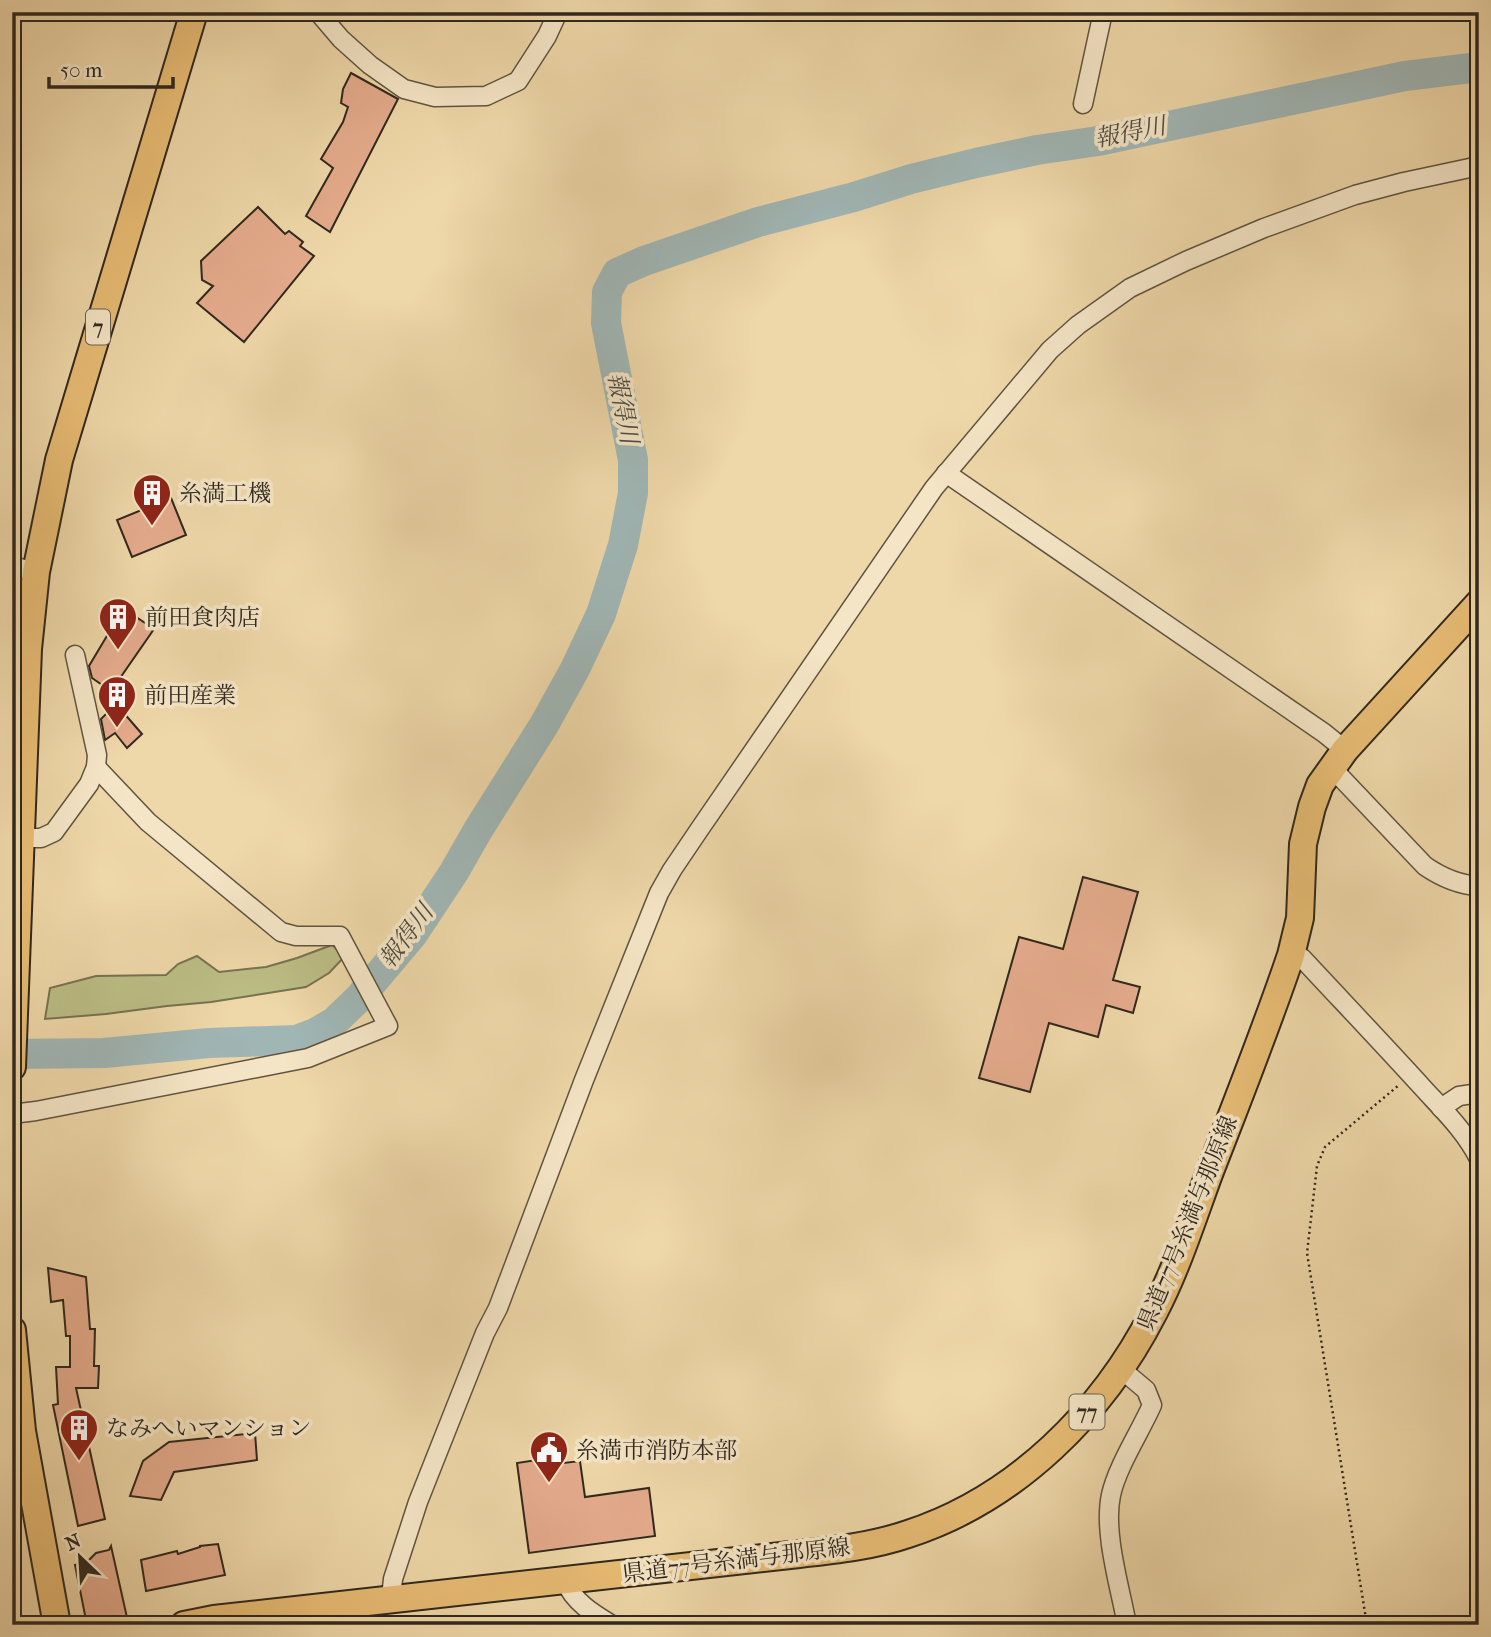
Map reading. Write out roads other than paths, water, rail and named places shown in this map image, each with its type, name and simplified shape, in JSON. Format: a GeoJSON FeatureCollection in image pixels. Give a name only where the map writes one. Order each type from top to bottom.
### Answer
{"type":"FeatureCollection","features":[{"type":"Feature","properties":{"kind":"main road","name":"7"},"geometry":{"type":"LineString","coordinates":[[12,1067],[21,838],[18,782],[28,649],[24,569],[194,12]]}},
{"type":"Feature","properties":{"kind":"main road","name":"県道77号糸満与那原線"},"geometry":{"type":"LineString","coordinates":[[184,1625],[214,1619],[873,1544],[907,1535],[978,1503],[1028,1468],[1076,1425],[1101,1396],[1121,1369],[1166,1288],[1291,956],[1300,918],[1303,845],[1320,785],[1338,758],[1479,603]]}},
{"type":"Feature","properties":{"kind":"main road"},"geometry":{"type":"LineString","coordinates":[[12,1330],[17,1432],[57,1625]]}},
{"type":"Feature","properties":{"kind":"street"},"geometry":{"type":"LineString","coordinates":[[318,12],[341,39],[370,65],[404,89],[435,97],[486,96],[518,80],[547,36],[558,12]]}},
{"type":"Feature","properties":{"kind":"street"},"geometry":{"type":"LineString","coordinates":[[1083,104],[1103,12]]}},
{"type":"Feature","properties":{"kind":"street"},"geometry":{"type":"LineString","coordinates":[[393,1599],[393,1579],[418,1502],[485,1333],[498,1308],[584,1080],[660,893],[699,830],[946,473],[1050,350],[1077,325],[1130,288],[1186,261],[1316,208],[1404,182],[1479,166]]}},
{"type":"Feature","properties":{"kind":"street"},"geometry":{"type":"LineString","coordinates":[[946,473],[1324,733],[1338,758],[1425,866],[1437,875],[1479,886]]}},
{"type":"Feature","properties":{"kind":"street"},"geometry":{"type":"LineString","coordinates":[[21,838],[41,838],[54,832],[89,784],[96,767],[97,755],[75,654]]}},
{"type":"Feature","properties":{"kind":"street"},"geometry":{"type":"LineString","coordinates":[[12,1114],[308,1058],[388,1026],[340,936],[296,936],[281,932],[148,822],[96,767]]}},
{"type":"Feature","properties":{"kind":"street"},"geometry":{"type":"LineString","coordinates":[[1291,956],[1302,958],[1411,1075],[1441,1108],[1479,1159]]}},
{"type":"Feature","properties":{"kind":"street"},"geometry":{"type":"LineString","coordinates":[[1441,1108],[1459,1096],[1479,1093]]}},
{"type":"Feature","properties":{"kind":"street"},"geometry":{"type":"LineString","coordinates":[[1121,1369],[1146,1390],[1152,1405],[1126,1457],[1112,1493],[1109,1513],[1109,1533],[1127,1625]]}},
{"type":"Feature","properties":{"kind":"street"},"geometry":{"type":"LineString","coordinates":[[565,1581],[569,1591],[583,1606],[611,1625]]}},
{"type":"Feature","properties":{"kind":"waterway","name":"報得川"},"geometry":{"type":"LineString","coordinates":[[12,1054],[104,1053],[209,1043],[296,1040],[334,1022],[360,997],[413,934],[544,725],[575,669],[601,614],[623,545],[633,493],[633,460],[606,323],[607,292],[617,273],[644,261],[758,222],[976,163],[1098,141],[1405,76],[1479,67]]}},
{"type":"Feature","properties":{"kind":"place","name":"糸満工機"},"geometry":{"type":"Point","coordinates":[152,527]}},
{"type":"Feature","properties":{"kind":"place","name":"前田食肉店"},"geometry":{"type":"Point","coordinates":[118,651]}},
{"type":"Feature","properties":{"kind":"place","name":"前田産業"},"geometry":{"type":"Point","coordinates":[117,729]}},
{"type":"Feature","properties":{"kind":"place","name":"なみへいマンション"},"geometry":{"type":"Point","coordinates":[79,1462]}},
{"type":"Feature","properties":{"kind":"place","name":"糸満市消防本部"},"geometry":{"type":"Point","coordinates":[549,1484]}}]}
